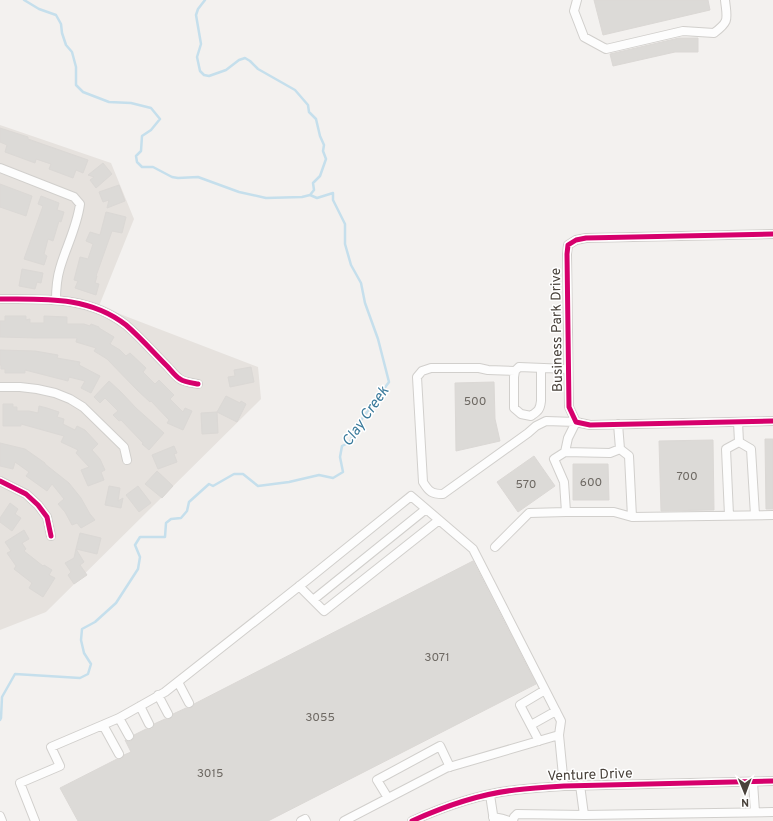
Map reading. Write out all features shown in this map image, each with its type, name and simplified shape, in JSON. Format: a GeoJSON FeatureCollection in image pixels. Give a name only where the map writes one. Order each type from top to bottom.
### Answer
{"type":"FeatureCollection","features":[{"type":"Feature","properties":{"kind":"street"},"geometry":{"type":"LineString","coordinates":[[577,0],[574,11],[584,37],[606,49],[683,31],[714,33],[724,26],[727,17],[725,0]]}},
{"type":"Feature","properties":{"kind":"street"},"geometry":{"type":"LineString","coordinates":[[0,168],[74,197],[80,204],[78,215],[60,269],[56,288],[56,300]]}},
{"type":"Feature","properties":{"kind":"street","name":"Business Park Drive"},"geometry":{"type":"LineString","coordinates":[[576,422],[569,407],[568,245],[576,240],[586,238],[773,234]]}},
{"type":"Feature","properties":{"kind":"street"},"geometry":{"type":"LineString","coordinates":[[0,299],[56,300],[83,304],[98,309],[111,315],[125,325],[180,380],[198,384]]}},
{"type":"Feature","properties":{"kind":"street"},"geometry":{"type":"LineString","coordinates":[[541,368],[540,406],[538,412],[531,416],[521,414],[514,408],[514,377],[515,371],[519,367],[568,369]]}},
{"type":"Feature","properties":{"kind":"street"},"geometry":{"type":"LineString","coordinates":[[515,371],[478,368],[430,368],[422,371],[417,377],[423,482],[427,490],[434,494],[443,494],[536,426],[546,421],[576,422],[590,425],[773,422]]}},
{"type":"Feature","properties":{"kind":"street"},"geometry":{"type":"LineString","coordinates":[[0,388],[20,387],[37,389],[55,393],[70,399],[83,407],[124,447],[127,460]]}},
{"type":"Feature","properties":{"kind":"street"},"geometry":{"type":"LineString","coordinates":[[531,416],[536,426]]}},
{"type":"Feature","properties":{"kind":"street"},"geometry":{"type":"LineString","coordinates":[[564,452],[568,438],[576,422]]}},
{"type":"Feature","properties":{"kind":"street"},"geometry":{"type":"LineString","coordinates":[[738,422],[740,442]]}},
{"type":"Feature","properties":{"kind":"street"},"geometry":{"type":"LineString","coordinates":[[618,424],[620,449],[628,456],[632,517]]}},
{"type":"Feature","properties":{"kind":"street"},"geometry":{"type":"LineString","coordinates":[[740,442],[751,448],[755,515]]}},
{"type":"Feature","properties":{"kind":"street"},"geometry":{"type":"LineString","coordinates":[[729,516],[726,449],[740,442]]}},
{"type":"Feature","properties":{"kind":"street"},"geometry":{"type":"LineString","coordinates":[[566,512],[564,482],[554,459],[564,452],[610,453],[620,449]]}},
{"type":"Feature","properties":{"kind":"street"},"geometry":{"type":"LineString","coordinates":[[0,481],[26,494],[38,505],[47,516],[51,536]]}},
{"type":"Feature","properties":{"kind":"street"},"geometry":{"type":"LineString","coordinates":[[35,821],[20,783],[60,766],[51,747],[119,718],[178,682],[411,496],[473,549],[562,721],[559,735],[564,786]]}},
{"type":"Feature","properties":{"kind":"street"},"geometry":{"type":"LineString","coordinates":[[313,600],[426,509]]}},
{"type":"Feature","properties":{"kind":"street"},"geometry":{"type":"LineString","coordinates":[[494,547],[529,513],[614,512],[632,517],[773,515]]}},
{"type":"Feature","properties":{"kind":"street"},"geometry":{"type":"LineString","coordinates":[[299,586],[324,611],[439,520]]}},
{"type":"Feature","properties":{"kind":"street"},"geometry":{"type":"LineString","coordinates":[[178,682],[189,703]]}},
{"type":"Feature","properties":{"kind":"street"},"geometry":{"type":"LineString","coordinates":[[539,741],[520,705],[545,690]]}},
{"type":"Feature","properties":{"kind":"street"},"geometry":{"type":"LineString","coordinates":[[158,695],[168,714]]}},
{"type":"Feature","properties":{"kind":"street"},"geometry":{"type":"LineString","coordinates":[[140,706],[149,724]]}},
{"type":"Feature","properties":{"kind":"street"},"geometry":{"type":"LineString","coordinates":[[531,725],[556,711]]}},
{"type":"Feature","properties":{"kind":"street"},"geometry":{"type":"LineString","coordinates":[[119,718],[129,736]]}},
{"type":"Feature","properties":{"kind":"street"},"geometry":{"type":"LineString","coordinates":[[103,725],[119,754]]}},
{"type":"Feature","properties":{"kind":"street"},"geometry":{"type":"LineString","coordinates":[[344,821],[446,768],[559,735]]}},
{"type":"Feature","properties":{"kind":"street"},"geometry":{"type":"LineString","coordinates":[[388,798],[377,780],[440,746],[450,767]]}},
{"type":"Feature","properties":{"kind":"street","name":"Venture Drive"},"geometry":{"type":"LineString","coordinates":[[412,821],[450,805],[513,790],[580,785],[773,781]]}},
{"type":"Feature","properties":{"kind":"street"},"geometry":{"type":"LineString","coordinates":[[753,782],[755,812]]}},
{"type":"Feature","properties":{"kind":"street"},"geometry":{"type":"LineString","coordinates":[[580,785],[584,814]]}},
{"type":"Feature","properties":{"kind":"street"},"geometry":{"type":"LineString","coordinates":[[490,795],[494,819],[503,818],[509,821]]}},
{"type":"Feature","properties":{"kind":"street"},"geometry":{"type":"LineString","coordinates":[[513,821],[514,817],[518,814],[773,812]]}},
{"type":"Feature","properties":{"kind":"street"},"geometry":{"type":"LineString","coordinates":[[0,816],[2,821]]}},
{"type":"Feature","properties":{"kind":"street"},"geometry":{"type":"LineString","coordinates":[[301,821],[305,819],[306,821]]}},
{"type":"Feature","properties":{"kind":"shaded area"},"geometry":{"type":"Polygon","coordinates":[[[0,125],[111,163],[134,219],[99,306],[258,367],[261,399],[46,612],[0,630],[0,125]]]}},
{"type":"Feature","properties":{"kind":"building"},"geometry":{"type":"Polygon","coordinates":[[[594,0],[708,0],[710,10],[603,35],[594,0]]]}},
{"type":"Feature","properties":{"kind":"building"},"geometry":{"type":"Polygon","coordinates":[[[679,38],[698,38],[698,52],[675,52],[613,66],[610,54],[679,38]]]}},
{"type":"Feature","properties":{"kind":"building"},"geometry":{"type":"Polygon","coordinates":[[[0,128],[88,160],[83,173],[76,170],[73,178],[49,169],[51,164],[36,159],[35,163],[5,152],[7,145],[0,142],[0,128]]]}},
{"type":"Feature","properties":{"kind":"building"},"geometry":{"type":"Polygon","coordinates":[[[103,163],[112,174],[96,188],[90,180],[94,177],[88,175],[103,163]]]}},
{"type":"Feature","properties":{"kind":"building"},"geometry":{"type":"Polygon","coordinates":[[[0,184],[32,196],[26,216],[0,207],[0,184]]]}},
{"type":"Feature","properties":{"kind":"building"},"geometry":{"type":"Polygon","coordinates":[[[119,185],[125,201],[107,208],[109,200],[103,202],[99,192],[119,185]]]}},
{"type":"Feature","properties":{"kind":"building"},"geometry":{"type":"Polygon","coordinates":[[[41,196],[59,203],[57,210],[64,212],[61,222],[59,221],[53,241],[48,239],[44,254],[47,256],[44,265],[24,259],[43,206],[38,204],[41,196]]]}},
{"type":"Feature","properties":{"kind":"building"},"geometry":{"type":"Polygon","coordinates":[[[106,212],[126,217],[122,233],[112,231],[96,276],[95,283],[99,284],[96,295],[75,288],[78,281],[74,280],[80,257],[88,259],[93,244],[86,241],[90,232],[100,235],[106,212]]]}},
{"type":"Feature","properties":{"kind":"building"},"geometry":{"type":"Polygon","coordinates":[[[22,269],[43,273],[41,283],[37,282],[35,289],[19,286],[22,269]]]}},
{"type":"Feature","properties":{"kind":"building"},"geometry":{"type":"Polygon","coordinates":[[[5,316],[26,316],[26,320],[30,319],[30,323],[44,323],[44,316],[67,317],[67,324],[84,324],[90,326],[91,324],[99,327],[114,337],[110,344],[126,356],[130,353],[146,368],[143,372],[155,384],[159,380],[174,395],[170,399],[183,412],[185,408],[192,411],[183,430],[167,423],[169,420],[151,401],[150,402],[137,390],[107,359],[94,351],[96,348],[76,342],[77,338],[0,337],[0,321],[5,321],[5,316]]]}},
{"type":"Feature","properties":{"kind":"building"},"geometry":{"type":"Polygon","coordinates":[[[0,350],[35,351],[58,355],[57,358],[80,362],[79,365],[100,376],[91,393],[81,388],[85,381],[69,377],[68,381],[25,370],[25,373],[5,373],[5,369],[1,369],[0,365],[0,350]]]}},
{"type":"Feature","properties":{"kind":"building"},"geometry":{"type":"Polygon","coordinates":[[[251,367],[254,382],[230,387],[228,377],[235,376],[234,370],[251,367]]]}},
{"type":"Feature","properties":{"kind":"building"},"geometry":{"type":"Polygon","coordinates":[[[109,381],[164,433],[149,450],[121,420],[119,421],[113,415],[118,411],[105,398],[100,403],[94,397],[109,381]]]}},
{"type":"Feature","properties":{"kind":"building"},"geometry":{"type":"Polygon","coordinates":[[[494,382],[495,419],[500,441],[456,451],[455,383],[494,382]]]}},
{"type":"Feature","properties":{"kind":"building"},"geometry":{"type":"Polygon","coordinates":[[[226,396],[240,403],[241,401],[246,404],[237,422],[217,412],[226,396]]]}},
{"type":"Feature","properties":{"kind":"building"},"geometry":{"type":"Polygon","coordinates":[[[3,404],[13,404],[13,407],[17,407],[17,411],[38,413],[39,406],[47,408],[59,412],[57,417],[64,419],[63,424],[75,430],[77,426],[85,430],[98,444],[92,450],[100,459],[105,470],[101,472],[104,480],[88,486],[81,470],[89,467],[76,453],[78,450],[61,442],[64,436],[21,424],[21,426],[3,426],[3,404]]]}},
{"type":"Feature","properties":{"kind":"building"},"geometry":{"type":"Polygon","coordinates":[[[217,412],[218,433],[202,434],[201,413],[217,412]]]}},
{"type":"Feature","properties":{"kind":"building"},"geometry":{"type":"Polygon","coordinates":[[[765,439],[773,439],[773,509],[766,509],[765,439]]]}},
{"type":"Feature","properties":{"kind":"building"},"geometry":{"type":"Polygon","coordinates":[[[713,440],[714,510],[661,511],[659,441],[713,440]]]}},
{"type":"Feature","properties":{"kind":"building"},"geometry":{"type":"Polygon","coordinates":[[[0,443],[25,449],[45,463],[69,483],[95,520],[81,528],[77,523],[72,525],[65,512],[58,504],[64,499],[52,484],[47,491],[26,476],[29,472],[15,462],[13,469],[0,466],[0,443]]]}},
{"type":"Feature","properties":{"kind":"building"},"geometry":{"type":"Polygon","coordinates":[[[174,446],[177,453],[174,454],[177,462],[158,469],[152,455],[174,446]]]}},
{"type":"Feature","properties":{"kind":"building"},"geometry":{"type":"Polygon","coordinates":[[[534,456],[555,486],[518,512],[497,482],[534,456]]]}},
{"type":"Feature","properties":{"kind":"building"},"geometry":{"type":"Polygon","coordinates":[[[573,464],[608,464],[609,500],[573,500],[573,464]]]}},
{"type":"Feature","properties":{"kind":"building"},"geometry":{"type":"Polygon","coordinates":[[[157,471],[173,486],[162,498],[145,484],[157,471]]]}},
{"type":"Feature","properties":{"kind":"building"},"geometry":{"type":"Polygon","coordinates":[[[109,486],[120,488],[118,501],[123,498],[121,508],[105,505],[109,486]]]}},
{"type":"Feature","properties":{"kind":"building"},"geometry":{"type":"Polygon","coordinates":[[[138,486],[151,503],[139,512],[126,495],[138,486]]]}},
{"type":"Feature","properties":{"kind":"building"},"geometry":{"type":"Polygon","coordinates":[[[10,503],[18,509],[15,514],[21,518],[12,531],[0,522],[0,518],[10,503]]]}},
{"type":"Feature","properties":{"kind":"building"},"geometry":{"type":"Polygon","coordinates":[[[24,530],[29,539],[22,543],[26,549],[24,551],[43,566],[44,565],[52,570],[49,575],[55,578],[43,597],[29,588],[32,583],[14,569],[16,566],[7,553],[11,551],[5,542],[24,530]]]}},
{"type":"Feature","properties":{"kind":"building"},"geometry":{"type":"Polygon","coordinates":[[[80,533],[101,538],[97,554],[76,549],[80,533]]]}},
{"type":"Feature","properties":{"kind":"building"},"geometry":{"type":"Polygon","coordinates":[[[76,549],[84,562],[80,565],[87,575],[74,584],[68,575],[71,572],[65,563],[74,558],[76,549]]]}},
{"type":"Feature","properties":{"kind":"building"},"geometry":{"type":"Polygon","coordinates":[[[473,561],[536,684],[268,821],[78,821],[60,788],[117,759],[122,759],[124,755],[131,752],[125,740],[131,741],[134,738],[134,735],[146,729],[152,729],[154,724],[165,719],[170,719],[173,714],[186,708],[191,708],[194,704],[473,561]]]}},
{"type":"Feature","properties":{"kind":"waterway"},"geometry":{"type":"LineString","coordinates":[[24,0],[39,9],[56,15],[61,24],[66,45],[72,52],[76,67],[76,85],[83,92],[109,102],[131,103],[151,108],[160,119],[151,130],[142,136],[141,151],[136,156],[137,162],[142,167],[153,167],[172,177],[198,177],[239,192],[266,198],[302,197],[310,195],[314,190],[313,183],[320,176],[326,159],[323,151],[324,145],[316,119],[309,112],[308,105],[295,90],[258,69],[245,58],[239,60],[226,70],[209,76],[204,75],[200,71],[197,57],[201,44],[196,15],[198,9],[205,0]]}},
{"type":"Feature","properties":{"kind":"waterway","name":"Clay Creek"},"geometry":{"type":"LineString","coordinates":[[0,720],[2,697],[15,674],[80,678],[88,674],[91,664],[84,653],[81,640],[82,629],[95,622],[116,603],[138,569],[140,557],[135,545],[140,537],[165,537],[166,523],[171,519],[181,518],[187,511],[189,502],[209,484],[213,486],[234,474],[243,474],[258,486],[289,482],[319,475],[333,478],[343,472],[340,457],[342,446],[350,442],[356,427],[389,382],[378,339],[365,303],[361,283],[351,265],[345,244],[345,224],[333,200],[333,193],[317,198],[310,195]]}},
{"type":"Feature","properties":{"kind":"cycle path"},"geometry":{"type":"LineString","coordinates":[[773,234],[586,238],[576,240],[568,245],[567,254],[569,407],[576,422],[590,425],[773,421]]}},
{"type":"Feature","properties":{"kind":"cycle path"},"geometry":{"type":"LineString","coordinates":[[0,299],[66,301],[97,309],[126,325],[178,378],[186,382],[198,384]]}},
{"type":"Feature","properties":{"kind":"cycle path"},"geometry":{"type":"LineString","coordinates":[[0,481],[26,494],[38,505],[47,517],[51,536]]}},
{"type":"Feature","properties":{"kind":"cycle path"},"geometry":{"type":"LineString","coordinates":[[412,821],[437,810],[488,794],[521,789],[564,786],[773,781]]}}]}
